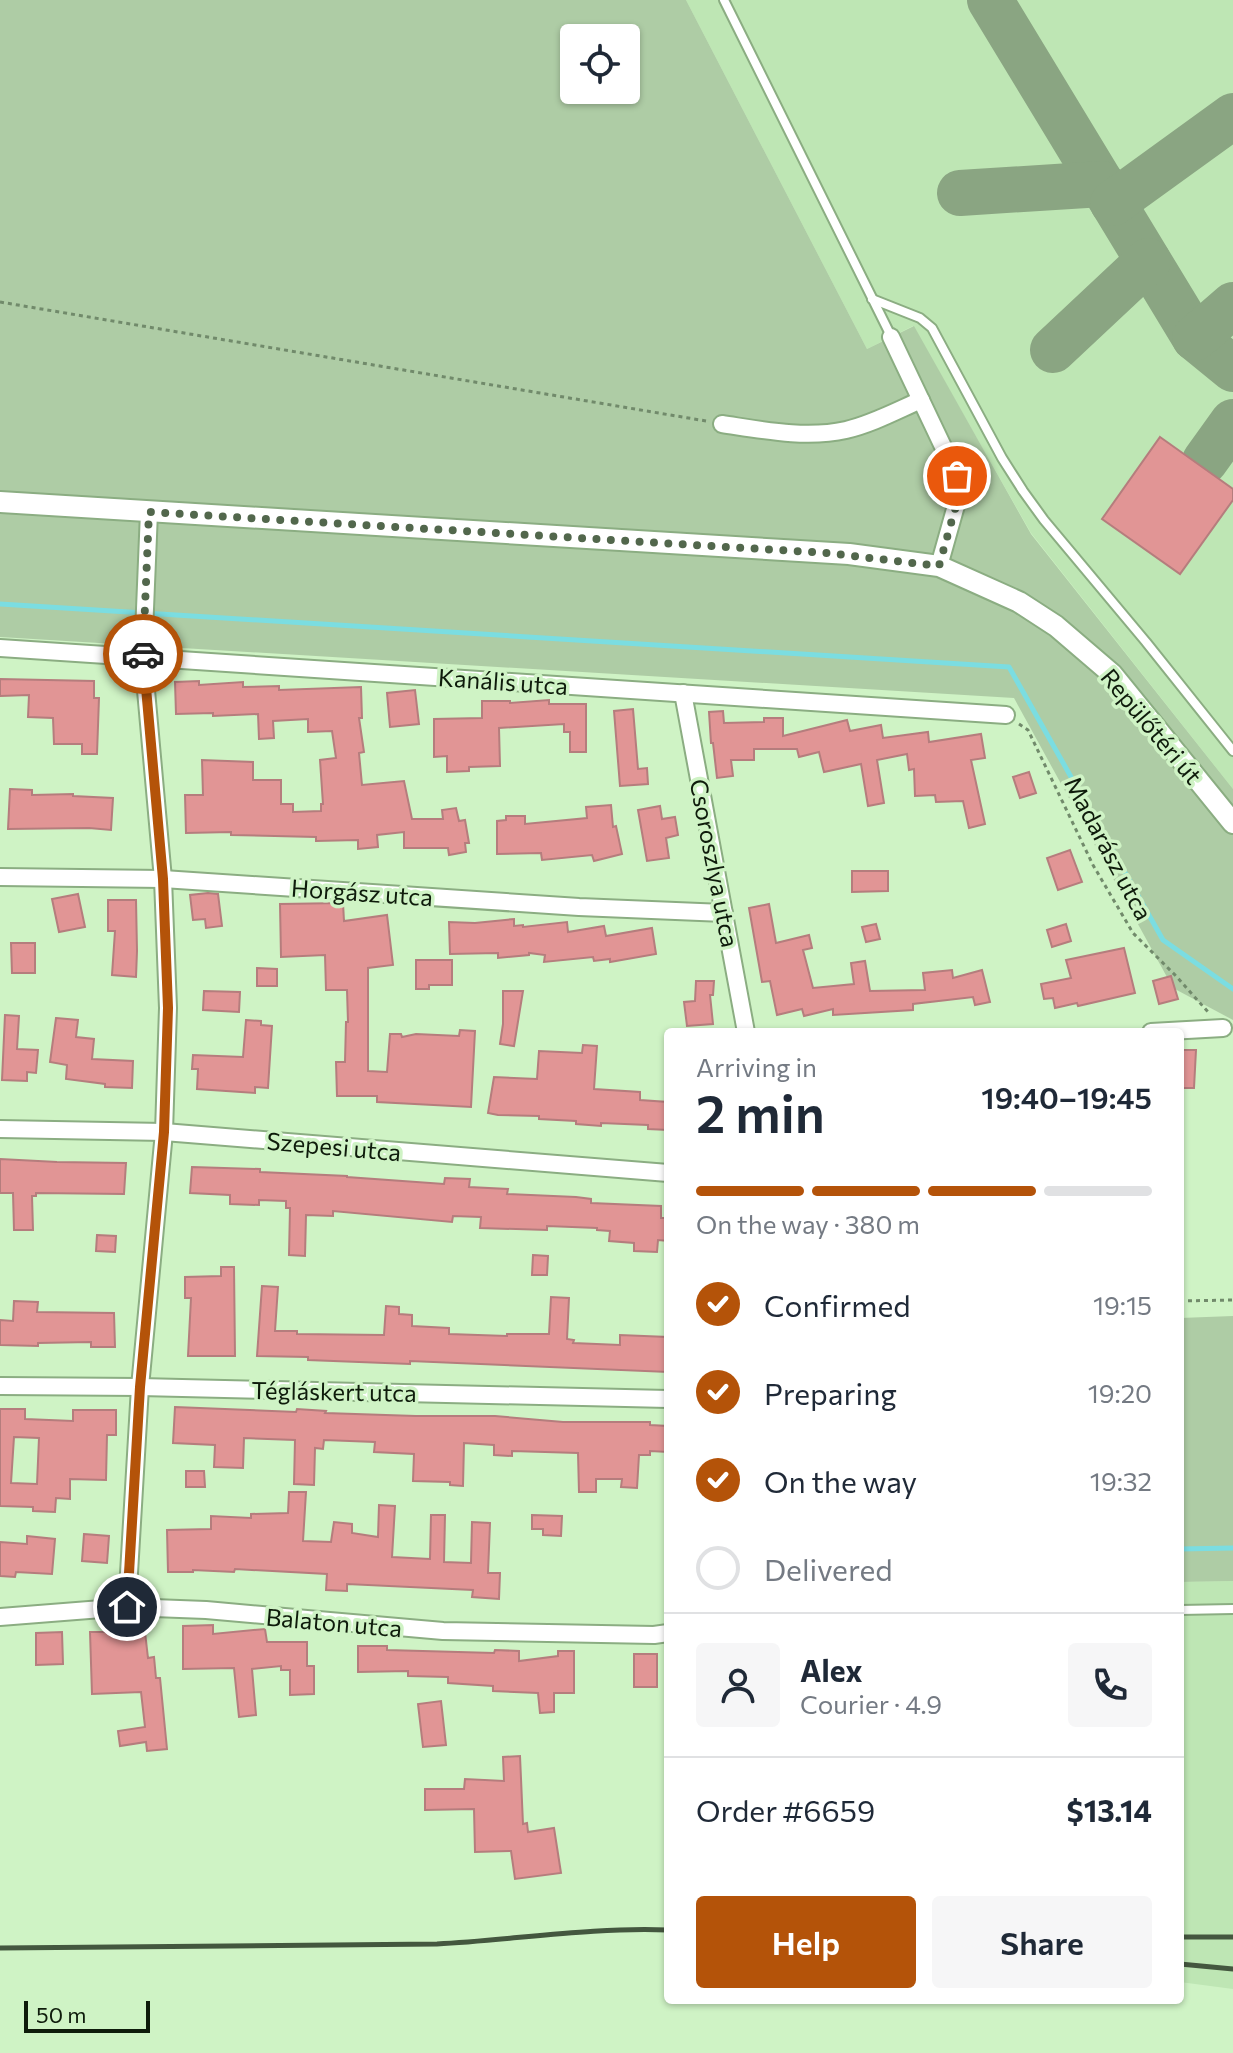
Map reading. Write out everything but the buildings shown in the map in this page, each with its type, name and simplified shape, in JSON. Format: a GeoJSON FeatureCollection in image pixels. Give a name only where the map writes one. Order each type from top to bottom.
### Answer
{"type":"FeatureCollection","features":[{"type":"Feature","properties":{"kind":"street"},"geometry":{"type":"LineString","coordinates":[[891,337],[957,476],[957,502],[939,566]]}},
{"type":"Feature","properties":{"kind":"street"},"geometry":{"type":"LineString","coordinates":[[722,424],[815,433],[845,430],[921,400]]}},
{"type":"Feature","properties":{"kind":"street","name":"Repülőtéri út"},"geometry":{"type":"LineString","coordinates":[[0,502],[849,554],[939,566],[1019,602],[1056,626],[1112,674],[1233,823]]}},
{"type":"Feature","properties":{"kind":"street"},"geometry":{"type":"LineString","coordinates":[[127,1607],[140,1387],[164,1132],[168,1008],[163,879],[143,657],[149,512]]}},
{"type":"Feature","properties":{"kind":"street","name":"Kanális utca"},"geometry":{"type":"LineString","coordinates":[[0,648],[1006,715]]}},
{"type":"Feature","properties":{"kind":"street","name":"Csoroszlya utca"},"geometry":{"type":"LineString","coordinates":[[683,693],[745,1028]]}},
{"type":"Feature","properties":{"kind":"street","name":"Horgász utca"},"geometry":{"type":"LineString","coordinates":[[0,877],[163,879],[579,907],[724,913]]}},
{"type":"Feature","properties":{"kind":"street"},"geometry":{"type":"LineString","coordinates":[[1184,1030],[1223,1028]]}},
{"type":"Feature","properties":{"kind":"street","name":"Szepesi utca"},"geometry":{"type":"LineString","coordinates":[[0,1129],[164,1132],[664,1173]]}},
{"type":"Feature","properties":{"kind":"street","name":"Tégláskert utca"},"geometry":{"type":"LineString","coordinates":[[0,1386],[664,1399]]}},
{"type":"Feature","properties":{"kind":"street","name":"Balaton utca"},"geometry":{"type":"LineString","coordinates":[[0,1617],[127,1607],[206,1610],[443,1631],[664,1634]]}},
{"type":"Feature","properties":{"kind":"lane"},"geometry":{"type":"LineString","coordinates":[[724,0],[891,337]]}},
{"type":"Feature","properties":{"kind":"lane"},"geometry":{"type":"LineString","coordinates":[[872,299],[920,318],[932,328],[1023,491],[1233,751]]}},
{"type":"Feature","properties":{"kind":"lane"},"geometry":{"type":"LineString","coordinates":[[1184,1610],[1233,1609]]}},
{"type":"Feature","properties":{"kind":"path"},"geometry":{"type":"LineString","coordinates":[[0,302],[722,424]]}},
{"type":"Feature","properties":{"kind":"path","name":"Madarász utca"},"geometry":{"type":"LineString","coordinates":[[1006,715],[1028,730],[1093,865],[1133,933],[1223,1028]]}},
{"type":"Feature","properties":{"kind":"path"},"geometry":{"type":"LineString","coordinates":[[1184,1301],[1233,1300]]}},
{"type":"Feature","properties":{"kind":"shaded area"},"geometry":{"type":"Polygon","coordinates":[[[0,0],[686,0],[867,349],[914,326],[1031,534],[1233,789],[1233,1020],[1173,988],[1014,698],[0,637],[0,0]]]}},
{"type":"Feature","properties":{"kind":"shaded area"},"geometry":{"type":"Polygon","coordinates":[[[686,0],[1233,0],[1233,789],[1031,533],[913,326],[867,349],[686,0]]]}},
{"type":"Feature","properties":{"kind":"shaded area"},"geometry":{"type":"Polygon","coordinates":[[[1233,1316],[1233,1581],[1184,1582],[1184,1318],[1233,1316]]]}},
{"type":"Feature","properties":{"kind":"shaded area"},"geometry":{"type":"Polygon","coordinates":[[[1233,1581],[1233,1989],[1184,1983],[1184,1582],[1233,1581]]]}},
{"type":"Feature","properties":{"kind":"waterway"},"geometry":{"type":"LineString","coordinates":[[0,604],[1009,667],[1163,940],[1233,989]]}},
{"type":"Feature","properties":{"kind":"waterway"},"geometry":{"type":"LineString","coordinates":[[1184,1549],[1233,1548]]}},
{"type":"Feature","properties":{"kind":"taxiway"},"geometry":{"type":"LineString","coordinates":[[990,0],[1195,338],[1233,369]]}},
{"type":"Feature","properties":{"kind":"taxiway"},"geometry":{"type":"LineString","coordinates":[[1113,203],[1233,116]]}},
{"type":"Feature","properties":{"kind":"taxiway"},"geometry":{"type":"LineString","coordinates":[[960,193],[1102,184]]}},
{"type":"Feature","properties":{"kind":"taxiway"},"geometry":{"type":"LineString","coordinates":[[1053,350],[1148,261]]}},
{"type":"Feature","properties":{"kind":"taxiway"},"geometry":{"type":"LineString","coordinates":[[1195,338],[1233,305]]}},
{"type":"Feature","properties":{"kind":"taxiway"},"geometry":{"type":"LineString","coordinates":[[1205,461],[1233,422]]}},
{"type":"Feature","properties":{"kind":"railway"},"geometry":{"type":"LineString","coordinates":[[0,1948],[437,1944],[581,1932],[664,1930]]}},
{"type":"Feature","properties":{"kind":"railway"},"geometry":{"type":"LineString","coordinates":[[1184,1937],[1233,1937]]}},
{"type":"Feature","properties":{"kind":"railway"},"geometry":{"type":"LineString","coordinates":[[1184,1964],[1233,1969]]}},
{"type":"Feature","properties":{"kind":"way so far"},"geometry":{"type":"LineString","coordinates":[[143,654],[149,512],[849,554],[939,566],[957,502],[957,476]]}},
{"type":"Feature","properties":{"kind":"route"},"geometry":{"type":"LineString","coordinates":[[127,1607],[140,1387],[164,1132],[168,1008],[163,879],[143,654]]}}]}
